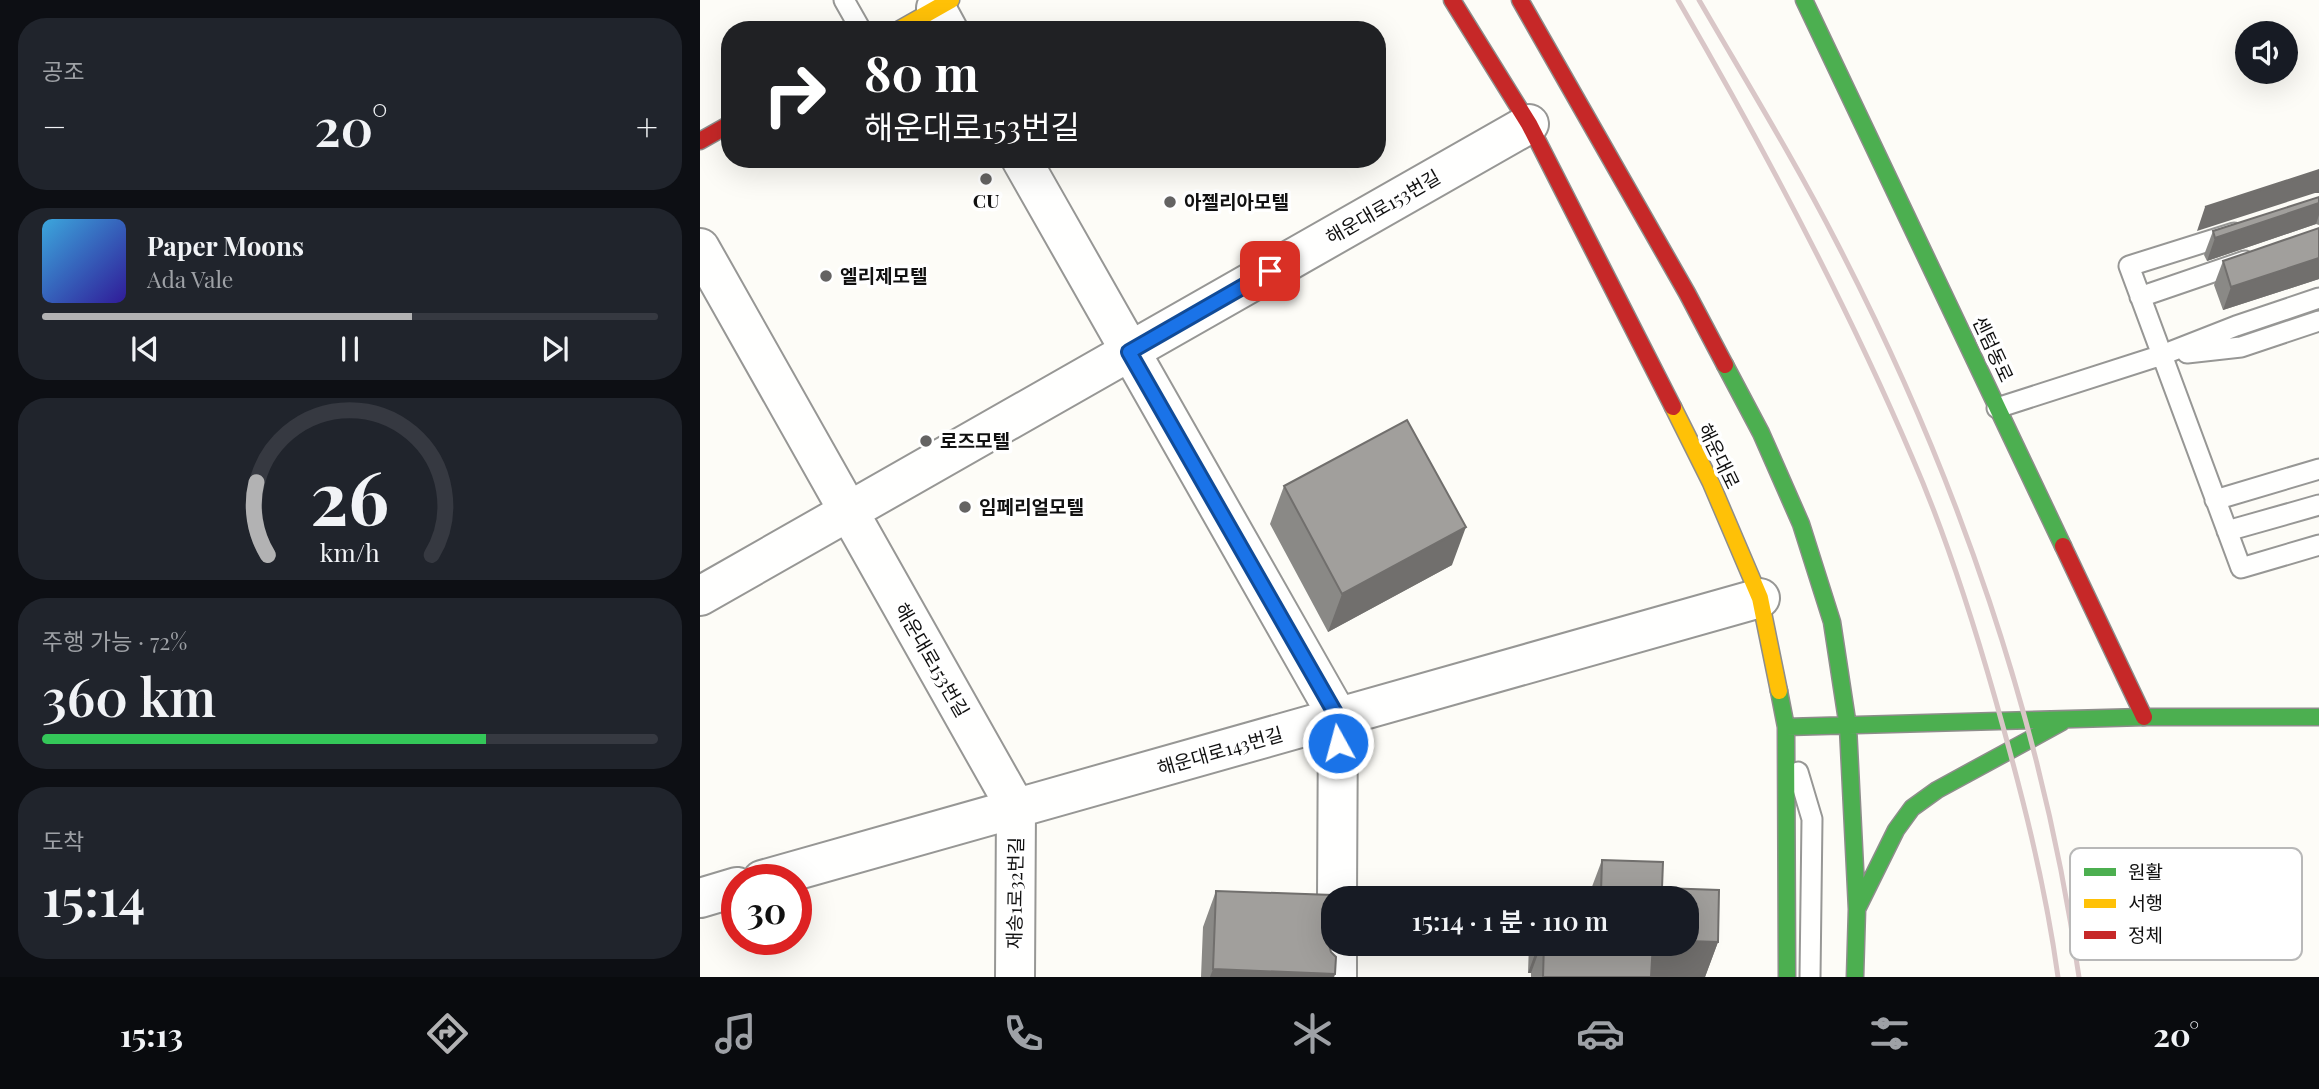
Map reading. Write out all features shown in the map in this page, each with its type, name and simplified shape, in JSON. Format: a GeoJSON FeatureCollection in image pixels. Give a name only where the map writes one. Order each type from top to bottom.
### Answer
{"type":"FeatureCollection","features":[{"type":"Feature","properties":{"kind":"main road","name":"해운대로"},"geometry":{"type":"LineString","coordinates":[[1452,0],[1529,124],[1711,483],[1760,598],[1786,727],[1787,977]]}},
{"type":"Feature","properties":{"kind":"main road"},"geometry":{"type":"LineString","coordinates":[[1520,0],[1687,293],[1762,433],[1801,524],[1832,622],[1848,727],[1857,909],[1855,977]]}},
{"type":"Feature","properties":{"kind":"main road","name":"센텀동로"},"geometry":{"type":"LineString","coordinates":[[1804,0],[2144,717]]}},
{"type":"Feature","properties":{"kind":"main road"},"geometry":{"type":"LineString","coordinates":[[923,21],[945,13]]}},
{"type":"Feature","properties":{"kind":"main road"},"geometry":{"type":"LineString","coordinates":[[700,141],[721,129]]}},
{"type":"Feature","properties":{"kind":"main road"},"geometry":{"type":"LineString","coordinates":[[1786,727],[2144,717],[2319,717]]}},
{"type":"Feature","properties":{"kind":"main road"},"geometry":{"type":"LineString","coordinates":[[1857,909],[1896,830],[1912,808],[1937,790],[2068,719]]}},
{"type":"Feature","properties":{"kind":"street","name":"해운대로153번길"},"geometry":{"type":"LineString","coordinates":[[700,596],[1529,124]]}},
{"type":"Feature","properties":{"kind":"street"},"geometry":{"type":"LineString","coordinates":[[1026,168],[1338,718],[1337,886]]}},
{"type":"Feature","properties":{"kind":"street","name":"해운대로153번길"},"geometry":{"type":"LineString","coordinates":[[700,248],[1016,808]]}},
{"type":"Feature","properties":{"kind":"street","name":"해운대로143번길"},"geometry":{"type":"LineString","coordinates":[[812,866],[1760,598]]}},
{"type":"Feature","properties":{"kind":"street","name":"재송1로32번길"},"geometry":{"type":"LineString","coordinates":[[1015,977],[1016,808]]}},
{"type":"Feature","properties":{"kind":"street"},"geometry":{"type":"LineString","coordinates":[[700,898],[721,892]]}},
{"type":"Feature","properties":{"kind":"street"},"geometry":{"type":"LineString","coordinates":[[1337,956],[1337,977]]}},
{"type":"Feature","properties":{"kind":"lane"},"geometry":{"type":"LineString","coordinates":[[844,0],[856,21]]}},
{"type":"Feature","properties":{"kind":"lane"},"geometry":{"type":"LineString","coordinates":[[2253,226],[2129,266],[2241,568],[2319,545]]}},
{"type":"Feature","properties":{"kind":"lane"},"geometry":{"type":"LineString","coordinates":[[2140,297],[2259,257]]}},
{"type":"Feature","properties":{"kind":"lane"},"geometry":{"type":"LineString","coordinates":[[1997,408],[2162,355],[2319,298]]}},
{"type":"Feature","properties":{"kind":"lane"},"geometry":{"type":"LineString","coordinates":[[2162,355],[2241,347],[2319,321]]}},
{"type":"Feature","properties":{"kind":"lane"},"geometry":{"type":"LineString","coordinates":[[2215,500],[2319,470]]}},
{"type":"Feature","properties":{"kind":"lane"},"geometry":{"type":"LineString","coordinates":[[2227,531],[2319,505]]}},
{"type":"Feature","properties":{"kind":"lane"},"geometry":{"type":"LineString","coordinates":[[1786,727],[1812,819],[1810,977]]}},
{"type":"Feature","properties":{"kind":"building"},"geometry":{"type":"Polygon","coordinates":[[[2319,170],[2319,172],[2205,207],[2319,170]]]}},
{"type":"Feature","properties":{"kind":"building"},"geometry":{"type":"Polygon","coordinates":[[[2319,197],[2319,203],[2215,238],[2213,231],[2319,197]]]}},
{"type":"Feature","properties":{"kind":"building"},"geometry":{"type":"Polygon","coordinates":[[[2319,228],[2319,258],[2231,287],[2223,261],[2319,228]]]}},
{"type":"Feature","properties":{"kind":"building"},"geometry":{"type":"Polygon","coordinates":[[[1407,420],[1466,527],[1342,594],[1284,486],[1407,420]]]}},
{"type":"Feature","properties":{"kind":"building"},"geometry":{"type":"Polygon","coordinates":[[[1602,860],[1663,862],[1662,886],[1601,886],[1602,860]]]}},
{"type":"Feature","properties":{"kind":"building"},"geometry":{"type":"Polygon","coordinates":[[[1699,889],[1719,890],[1718,942],[1699,941],[1699,889]]]}},
{"type":"Feature","properties":{"kind":"building"},"geometry":{"type":"Polygon","coordinates":[[[1216,891],[1321,895],[1321,956],[1336,957],[1335,974],[1213,969],[1216,891]]]}},
{"type":"Feature","properties":{"kind":"building"},"geometry":{"type":"Polygon","coordinates":[[[1544,956],[1652,956],[1651,977],[1543,977],[1544,956]]]}},
{"type":"Feature","properties":{"kind":"railway"},"geometry":{"type":"LineString","coordinates":[[1678,0],[1772,168],[1831,282],[1886,398],[1936,516],[1977,637],[2014,767],[2039,871],[2058,977]]}},
{"type":"Feature","properties":{"kind":"railway"},"geometry":{"type":"LineString","coordinates":[[1699,0],[1788,152],[1838,245],[1881,331],[1957,510],[2018,693],[2043,787],[2070,924]]}},
{"type":"Feature","properties":{"kind":"railway"},"geometry":{"type":"LineString","coordinates":[[2076,960],[2079,977]]}},
{"type":"Feature","properties":{"kind":"traffic: fast"},"geometry":{"type":"LineString","coordinates":[[1804,0],[2063,546]]}},
{"type":"Feature","properties":{"kind":"traffic: fast"},"geometry":{"type":"LineString","coordinates":[[1725,365],[1761,433],[1801,524],[1832,622],[1848,727],[1857,909],[1855,977]]}},
{"type":"Feature","properties":{"kind":"traffic: fast"},"geometry":{"type":"LineString","coordinates":[[1779,691],[1786,727],[1787,977]]}},
{"type":"Feature","properties":{"kind":"traffic: fast"},"geometry":{"type":"LineString","coordinates":[[1786,727],[2144,717],[2319,717]]}},
{"type":"Feature","properties":{"kind":"traffic: fast"},"geometry":{"type":"LineString","coordinates":[[1858,907],[1896,830],[1912,808],[1937,790],[2062,722]]}},
{"type":"Feature","properties":{"kind":"traffic: slow"},"geometry":{"type":"LineString","coordinates":[[914,21],[951,0]]}},
{"type":"Feature","properties":{"kind":"traffic: slow"},"geometry":{"type":"LineString","coordinates":[[1673,407],[1711,483],[1760,598],[1779,691]]}},
{"type":"Feature","properties":{"kind":"traffic: jam"},"geometry":{"type":"LineString","coordinates":[[1452,0],[1529,124],[1673,407]]}},
{"type":"Feature","properties":{"kind":"traffic: jam"},"geometry":{"type":"LineString","coordinates":[[1520,0],[1687,293],[1725,365]]}},
{"type":"Feature","properties":{"kind":"traffic: jam"},"geometry":{"type":"LineString","coordinates":[[700,141],[721,129]]}},
{"type":"Feature","properties":{"kind":"traffic: jam"},"geometry":{"type":"LineString","coordinates":[[2063,546],[2144,717]]}},
{"type":"Feature","properties":{"kind":"place","name":"CU"},"geometry":{"type":"Point","coordinates":[986,179]}},
{"type":"Feature","properties":{"kind":"place","name":"아젤리아모텔"},"geometry":{"type":"Point","coordinates":[1170,202]}},
{"type":"Feature","properties":{"kind":"place","name":"엘리제모텔"},"geometry":{"type":"Point","coordinates":[826,276]}},
{"type":"Feature","properties":{"kind":"place","name":"로즈모텔"},"geometry":{"type":"Point","coordinates":[926,441]}},
{"type":"Feature","properties":{"kind":"place","name":"임페리얼모텔"},"geometry":{"type":"Point","coordinates":[965,507]}},
{"type":"Feature","properties":{"kind":"route"},"geometry":{"type":"LineString","coordinates":[[1270,271],[1129,352],[1338,718],[1338,743]]}}]}
